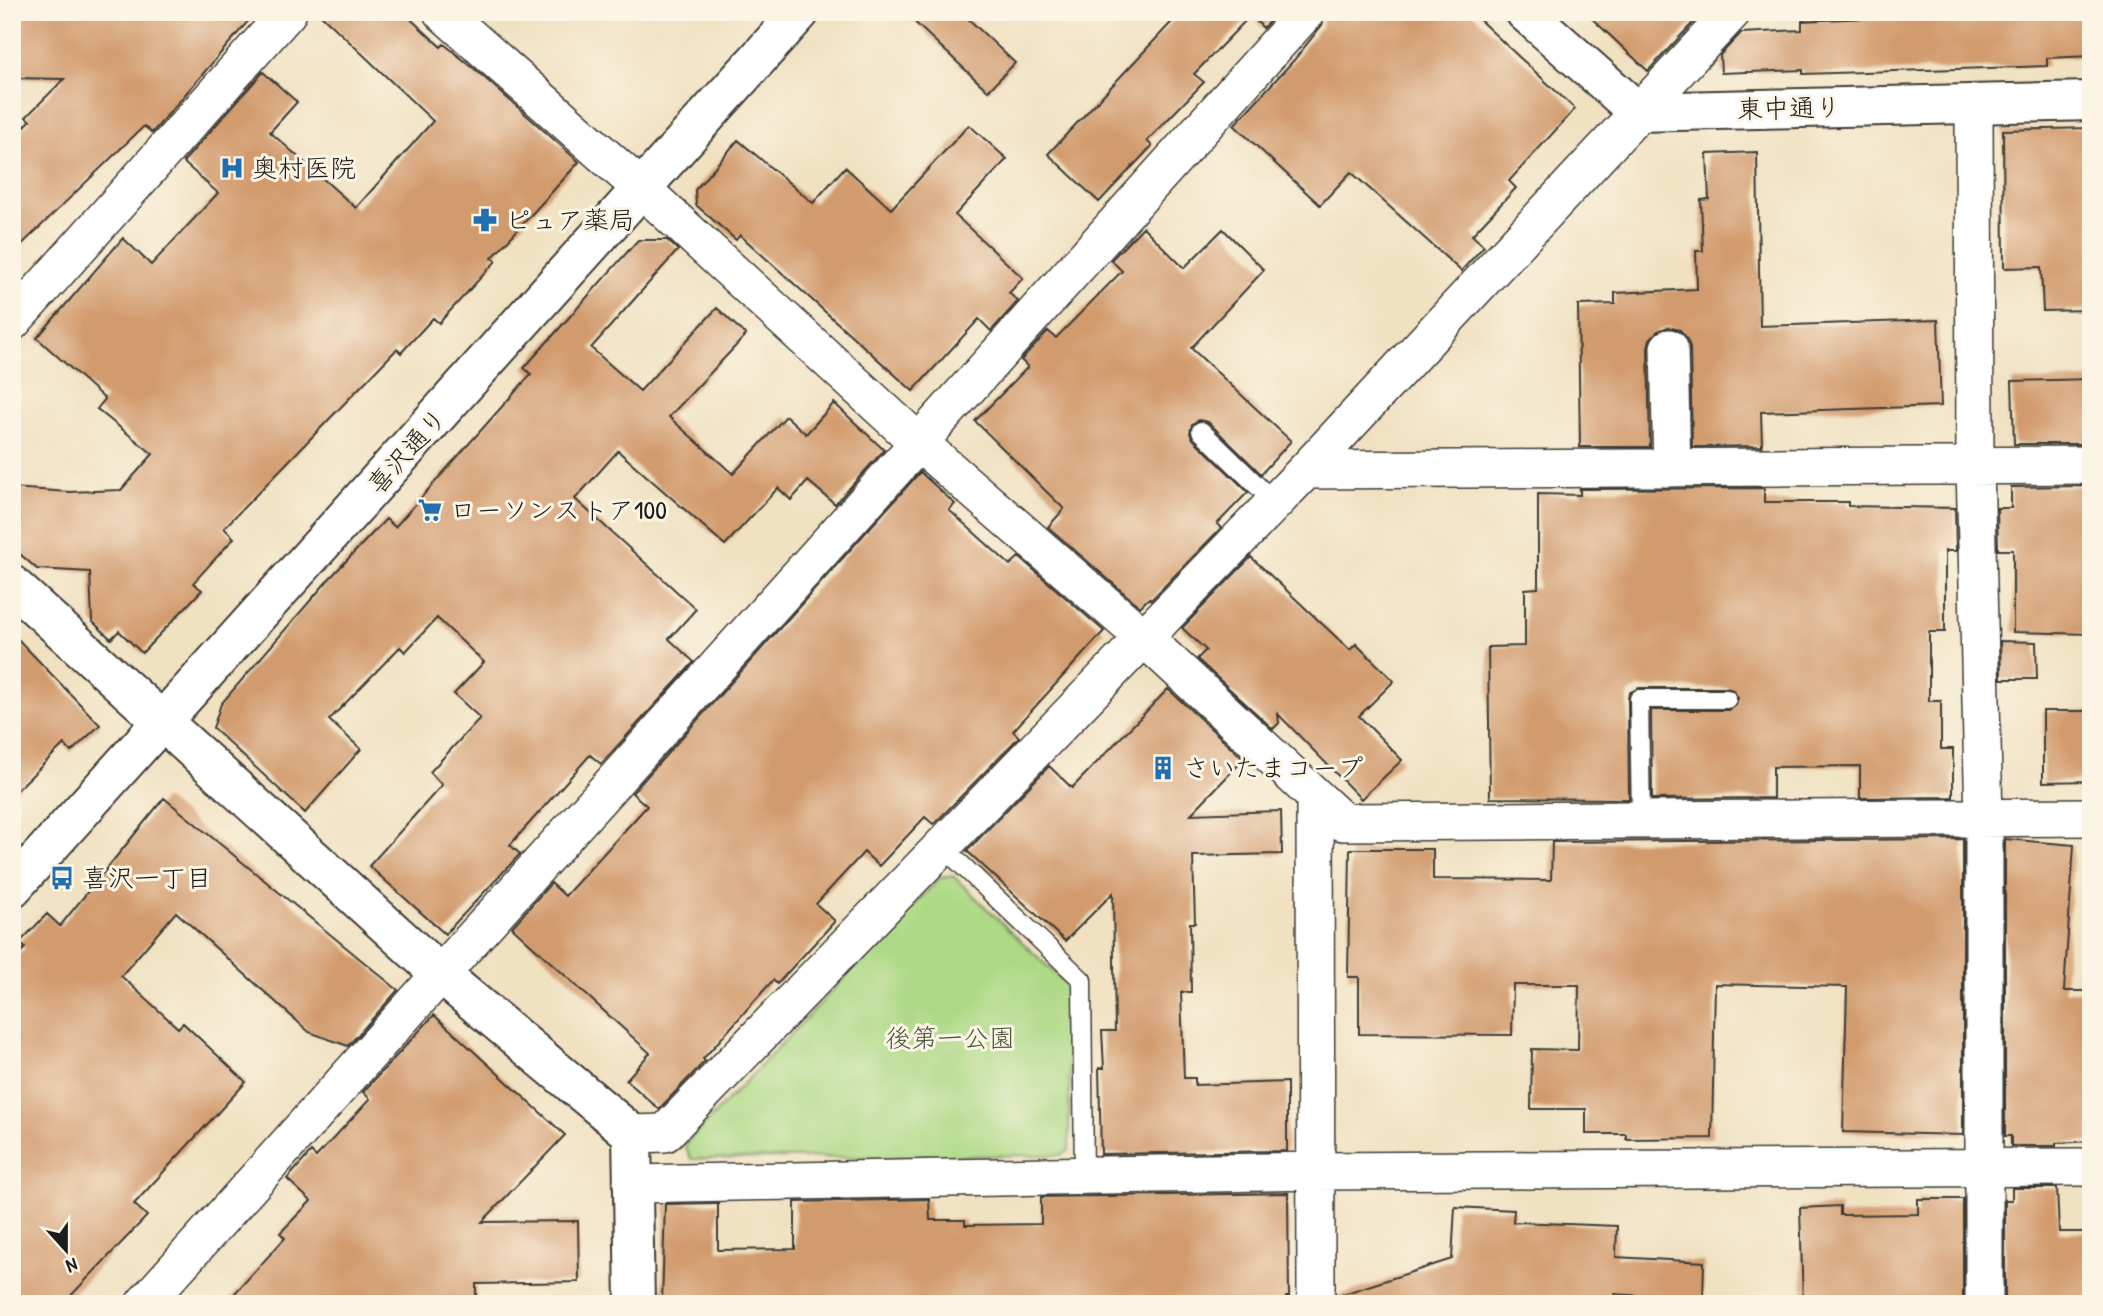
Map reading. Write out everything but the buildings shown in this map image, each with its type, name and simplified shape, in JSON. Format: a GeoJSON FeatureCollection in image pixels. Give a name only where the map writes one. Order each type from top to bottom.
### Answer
{"type":"FeatureCollection","features":[{"type":"Feature","properties":{"kind":"street"},"geometry":{"type":"LineString","coordinates":[[12,322],[288,12]]}},
{"type":"Feature","properties":{"kind":"street"},"geometry":{"type":"LineString","coordinates":[[442,12],[642,189],[919,443],[1143,637],[1343,822],[2091,817]]}},
{"type":"Feature","properties":{"kind":"street","name":"喜沢通り"},"geometry":{"type":"LineString","coordinates":[[12,888],[800,12]]}},
{"type":"Feature","properties":{"kind":"street"},"geometry":{"type":"LineString","coordinates":[[144,1304],[1306,12]]}},
{"type":"Feature","properties":{"kind":"street"},"geometry":{"type":"LineString","coordinates":[[1525,12],[1638,111]]}},
{"type":"Feature","properties":{"kind":"street"},"geometry":{"type":"LineString","coordinates":[[12,585],[164,720],[439,973],[632,1134],[665,1133],[1306,470],[1732,12]]}},
{"type":"Feature","properties":{"kind":"street","name":"東中通り"},"geometry":{"type":"LineString","coordinates":[[1638,111],[2091,101]]}},
{"type":"Feature","properties":{"kind":"street"},"geometry":{"type":"LineString","coordinates":[[1974,103],[1975,467],[1984,818],[1984,1304]]}},
{"type":"Feature","properties":{"kind":"street"},"geometry":{"type":"LineString","coordinates":[[1669,348],[1672,468]]}},
{"type":"Feature","properties":{"kind":"street"},"geometry":{"type":"LineString","coordinates":[[1306,470],[2091,466]]}},
{"type":"Feature","properties":{"kind":"street"},"geometry":{"type":"LineString","coordinates":[[1315,796],[1316,1304]]}},
{"type":"Feature","properties":{"kind":"street"},"geometry":{"type":"LineString","coordinates":[[632,1134],[635,1304]]}},
{"type":"Feature","properties":{"kind":"street"},"geometry":{"type":"LineString","coordinates":[[632,1184],[1314,1171],[2091,1167]]}},
{"type":"Feature","properties":{"kind":"lane"},"geometry":{"type":"LineString","coordinates":[[1201,431],[1274,502]]}},
{"type":"Feature","properties":{"kind":"lane"},"geometry":{"type":"LineString","coordinates":[[1641,820],[1639,699],[1727,699]]}},
{"type":"Feature","properties":{"kind":"lane"},"geometry":{"type":"LineString","coordinates":[[942,846],[1082,980],[1084,1176]]}},
{"type":"Feature","properties":{"kind":"green space","name":"後第一公園"},"geometry":{"type":"Polygon","coordinates":[[[953,876],[1070,988],[1069,1150],[1060,1155],[691,1159],[685,1145],[940,878],[953,876]]]}},
{"type":"Feature","properties":{"kind":"place","name":"奥村医院"},"geometry":{"type":"Point","coordinates":[232,168]}},
{"type":"Feature","properties":{"kind":"place","name":"ピュア薬局"},"geometry":{"type":"Point","coordinates":[485,220]}},
{"type":"Feature","properties":{"kind":"place","name":"ローソンストア100"},"geometry":{"type":"Point","coordinates":[430,510]}},
{"type":"Feature","properties":{"kind":"place","name":"さいたまコープ"},"geometry":{"type":"Point","coordinates":[1163,768]}},
{"type":"Feature","properties":{"kind":"place","name":"喜沢一丁目"},"geometry":{"type":"Point","coordinates":[62,878]}}]}
